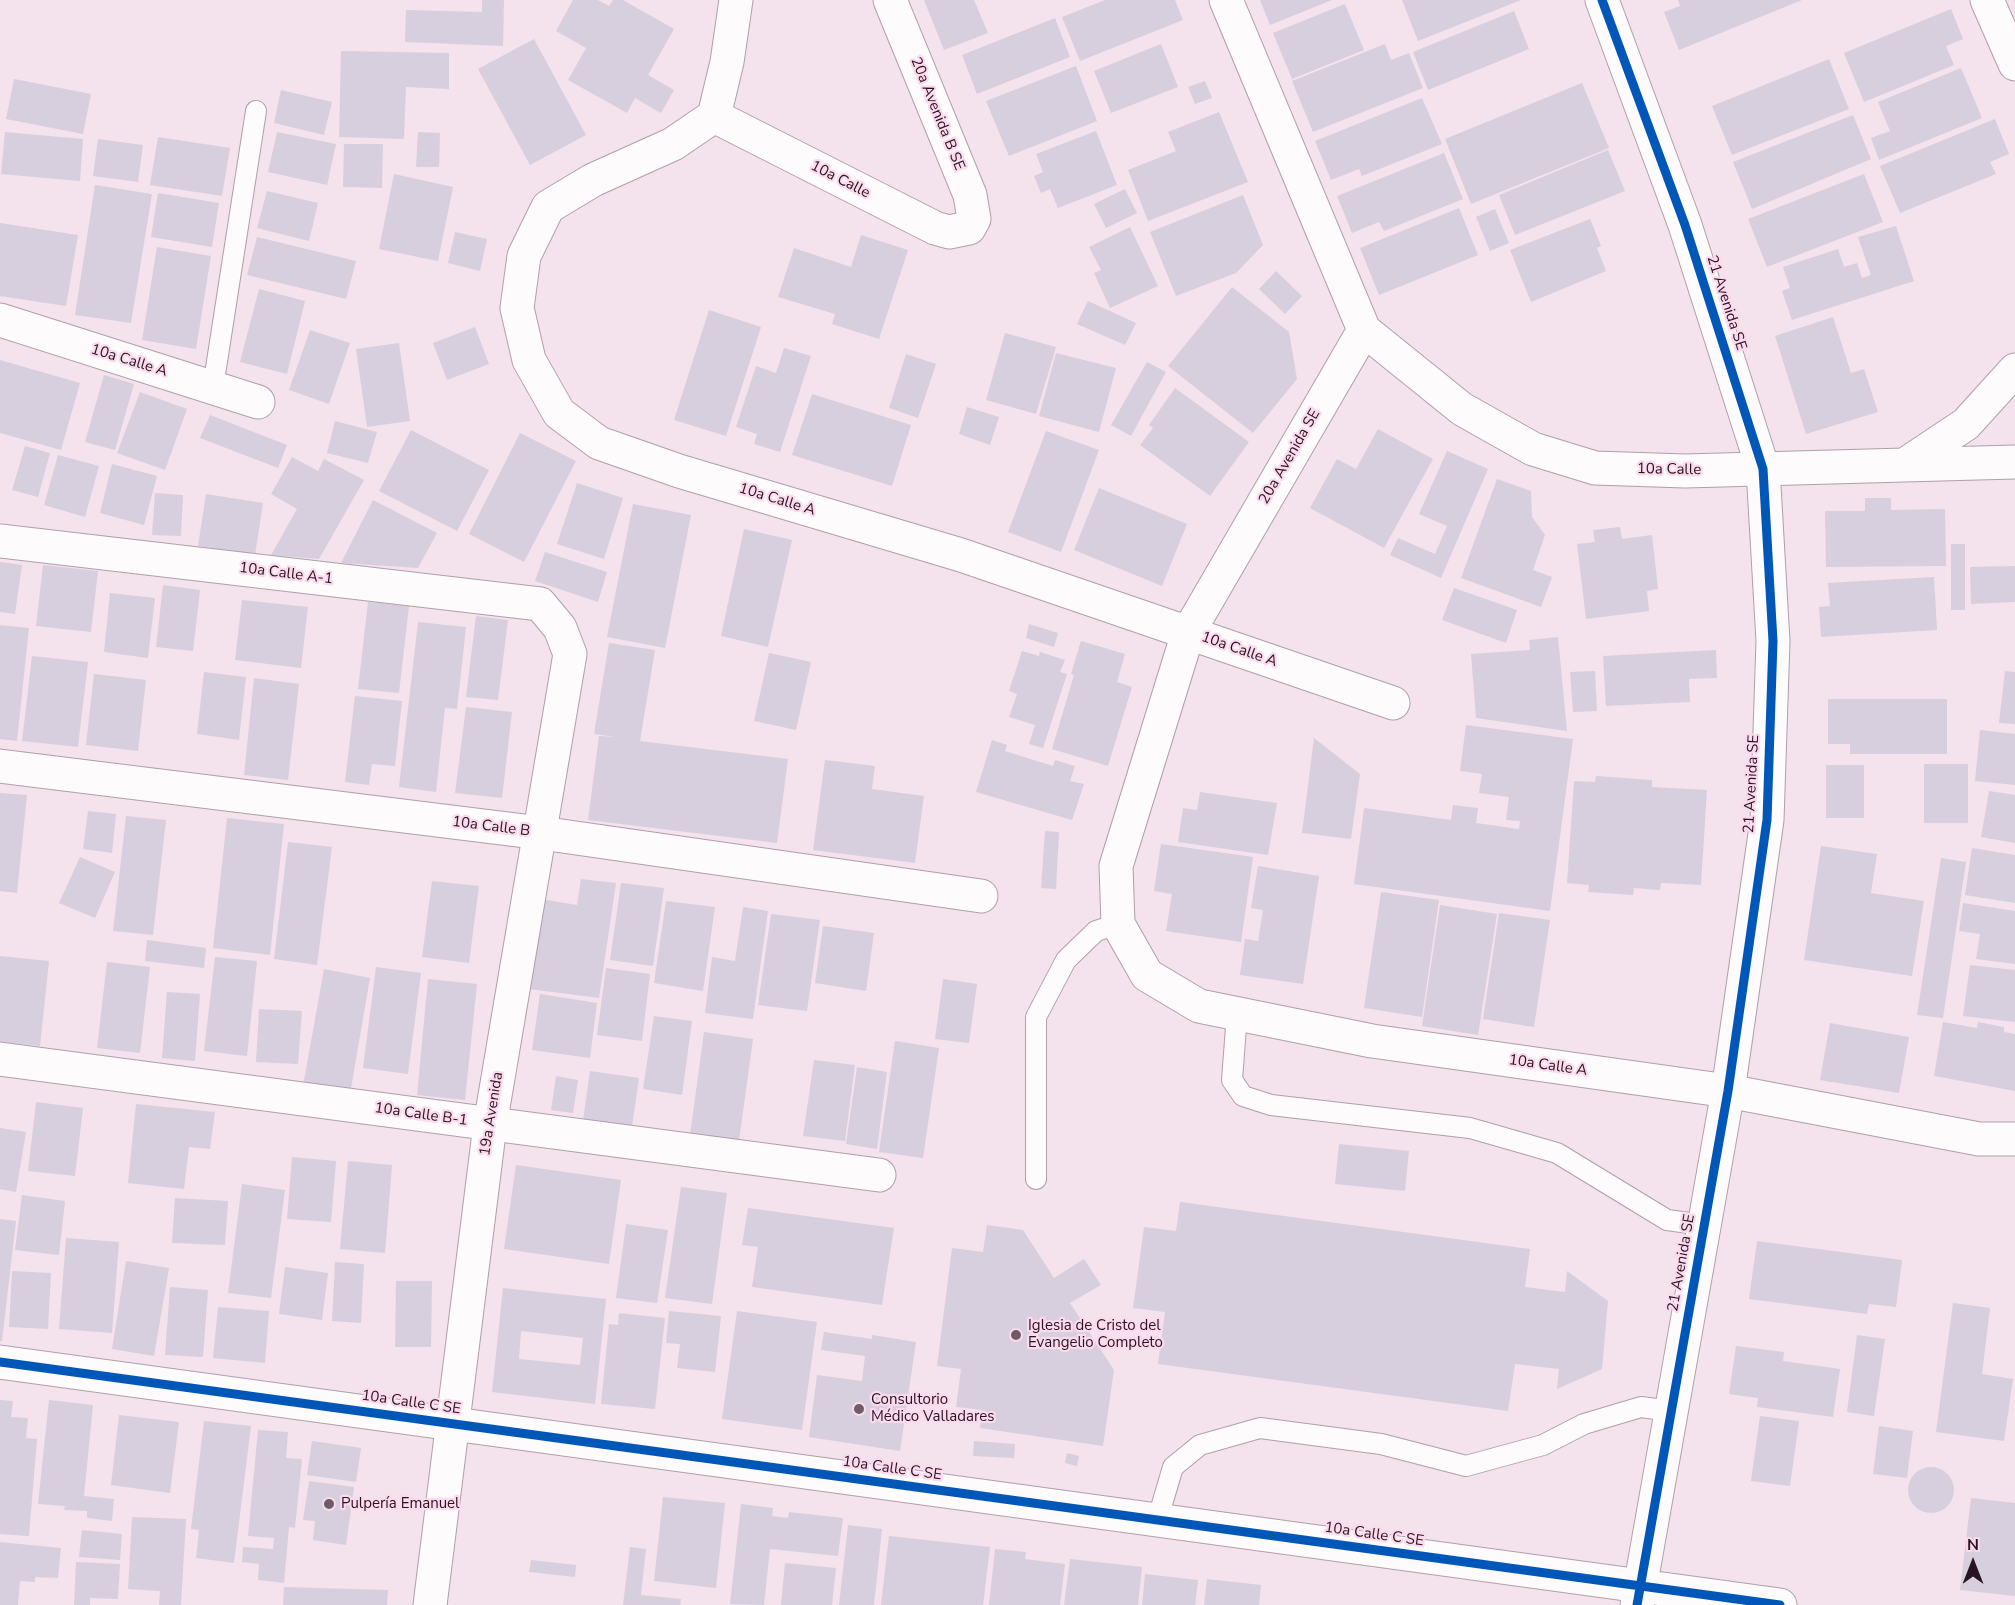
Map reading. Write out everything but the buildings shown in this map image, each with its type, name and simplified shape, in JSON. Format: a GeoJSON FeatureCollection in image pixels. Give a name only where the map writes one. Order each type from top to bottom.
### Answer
{"type":"FeatureCollection","features":[{"type":"Feature","properties":{"kind":"street"},"geometry":{"type":"LineString","coordinates":[[714,116],[727,63],[736,0]]}},
{"type":"Feature","properties":{"kind":"street","name":"20a Avenida B SE"},"geometry":{"type":"LineString","coordinates":[[890,0],[970,195],[974,219],[969,228]]}},
{"type":"Feature","properties":{"kind":"street"},"geometry":{"type":"LineString","coordinates":[[1226,0],[1364,330]]}},
{"type":"Feature","properties":{"kind":"street","name":"21 Avenida SE"},"geometry":{"type":"LineString","coordinates":[[1602,0],[1685,225],[1763,469],[1773,641],[1767,820],[1728,1091],[1638,1596]]}},
{"type":"Feature","properties":{"kind":"street"},"geometry":{"type":"LineString","coordinates":[[1987,0],[2015,64]]}},
{"type":"Feature","properties":{"kind":"street","name":"10a Calle"},"geometry":{"type":"LineString","coordinates":[[714,116],[935,228],[949,232],[969,228]]}},
{"type":"Feature","properties":{"kind":"street","name":"10a Calle A"},"geometry":{"type":"LineString","coordinates":[[714,116],[673,144],[593,180],[548,207],[524,256],[517,308],[529,360],[559,413],[599,443],[619,450],[691,474],[961,555],[1393,703]]}},
{"type":"Feature","properties":{"kind":"street","name":"10a Calle A"},"geometry":{"type":"LineString","coordinates":[[0,320],[258,402]]}},
{"type":"Feature","properties":{"kind":"street","name":"10a Calle"},"geometry":{"type":"LineString","coordinates":[[1364,330],[1462,409],[1533,449],[1595,468],[1685,471],[2015,462]]}},
{"type":"Feature","properties":{"kind":"street","name":"20a Avenida SE"},"geometry":{"type":"LineString","coordinates":[[1118,924],[1116,866],[1188,633],[1364,330]]}},
{"type":"Feature","properties":{"kind":"street"},"geometry":{"type":"LineString","coordinates":[[1906,464],[1966,424],[2015,370]]}},
{"type":"Feature","properties":{"kind":"street","name":"10a Calle A-1"},"geometry":{"type":"LineString","coordinates":[[0,541],[540,604],[560,628]]}},
{"type":"Feature","properties":{"kind":"street","name":"19a Avenida"},"geometry":{"type":"LineString","coordinates":[[430,1605],[490,1125],[570,654],[560,628]]}},
{"type":"Feature","properties":{"kind":"street","name":"10a Calle B"},"geometry":{"type":"LineString","coordinates":[[0,766],[541,833],[981,896]]}},
{"type":"Feature","properties":{"kind":"street","name":"10a Calle A"},"geometry":{"type":"LineString","coordinates":[[1118,924],[1147,975],[1199,1006],[1372,1041],[1728,1091],[1979,1140],[2015,1139]]}},
{"type":"Feature","properties":{"kind":"street","name":"10a Calle B-1"},"geometry":{"type":"LineString","coordinates":[[0,1059],[879,1175]]}},
{"type":"Feature","properties":{"kind":"street","name":"10a Calle C SE"},"geometry":{"type":"LineString","coordinates":[[0,1362],[1157,1521],[1638,1596],[1780,1605]]}},
{"type":"Feature","properties":{"kind":"lane"},"geometry":{"type":"LineString","coordinates":[[213,387],[256,111]]}},
{"type":"Feature","properties":{"kind":"lane"},"geometry":{"type":"LineString","coordinates":[[1036,1179],[1036,1017],[1066,960],[1096,931],[1118,924]]}},
{"type":"Feature","properties":{"kind":"lane"},"geometry":{"type":"LineString","coordinates":[[1238,1014],[1232,1080],[1243,1096],[1271,1105],[1481,1131],[1557,1153],[1667,1220],[1704,1225]]}},
{"type":"Feature","properties":{"kind":"lane"},"geometry":{"type":"LineString","coordinates":[[1157,1521],[1173,1467],[1200,1445],[1260,1428],[1381,1444],[1466,1466],[1543,1445],[1584,1424],[1641,1407],[1671,1411]]}},
{"type":"Feature","properties":{"kind":"cycle path"},"geometry":{"type":"LineString","coordinates":[[1602,0],[1685,225],[1763,469],[1773,641],[1767,820],[1728,1091],[1637,1605]]}},
{"type":"Feature","properties":{"kind":"cycle path"},"geometry":{"type":"LineString","coordinates":[[0,1362],[1780,1605]]}},
{"type":"Feature","properties":{"kind":"place","name":"Iglesia de Cristo del Evangelio Completo"},"geometry":{"type":"Point","coordinates":[1016,1335]}},
{"type":"Feature","properties":{"kind":"place","name":"Consultorio Médico Valladares"},"geometry":{"type":"Point","coordinates":[859,1409]}},
{"type":"Feature","properties":{"kind":"place","name":"Pulpería Emanuel"},"geometry":{"type":"Point","coordinates":[329,1504]}}]}
